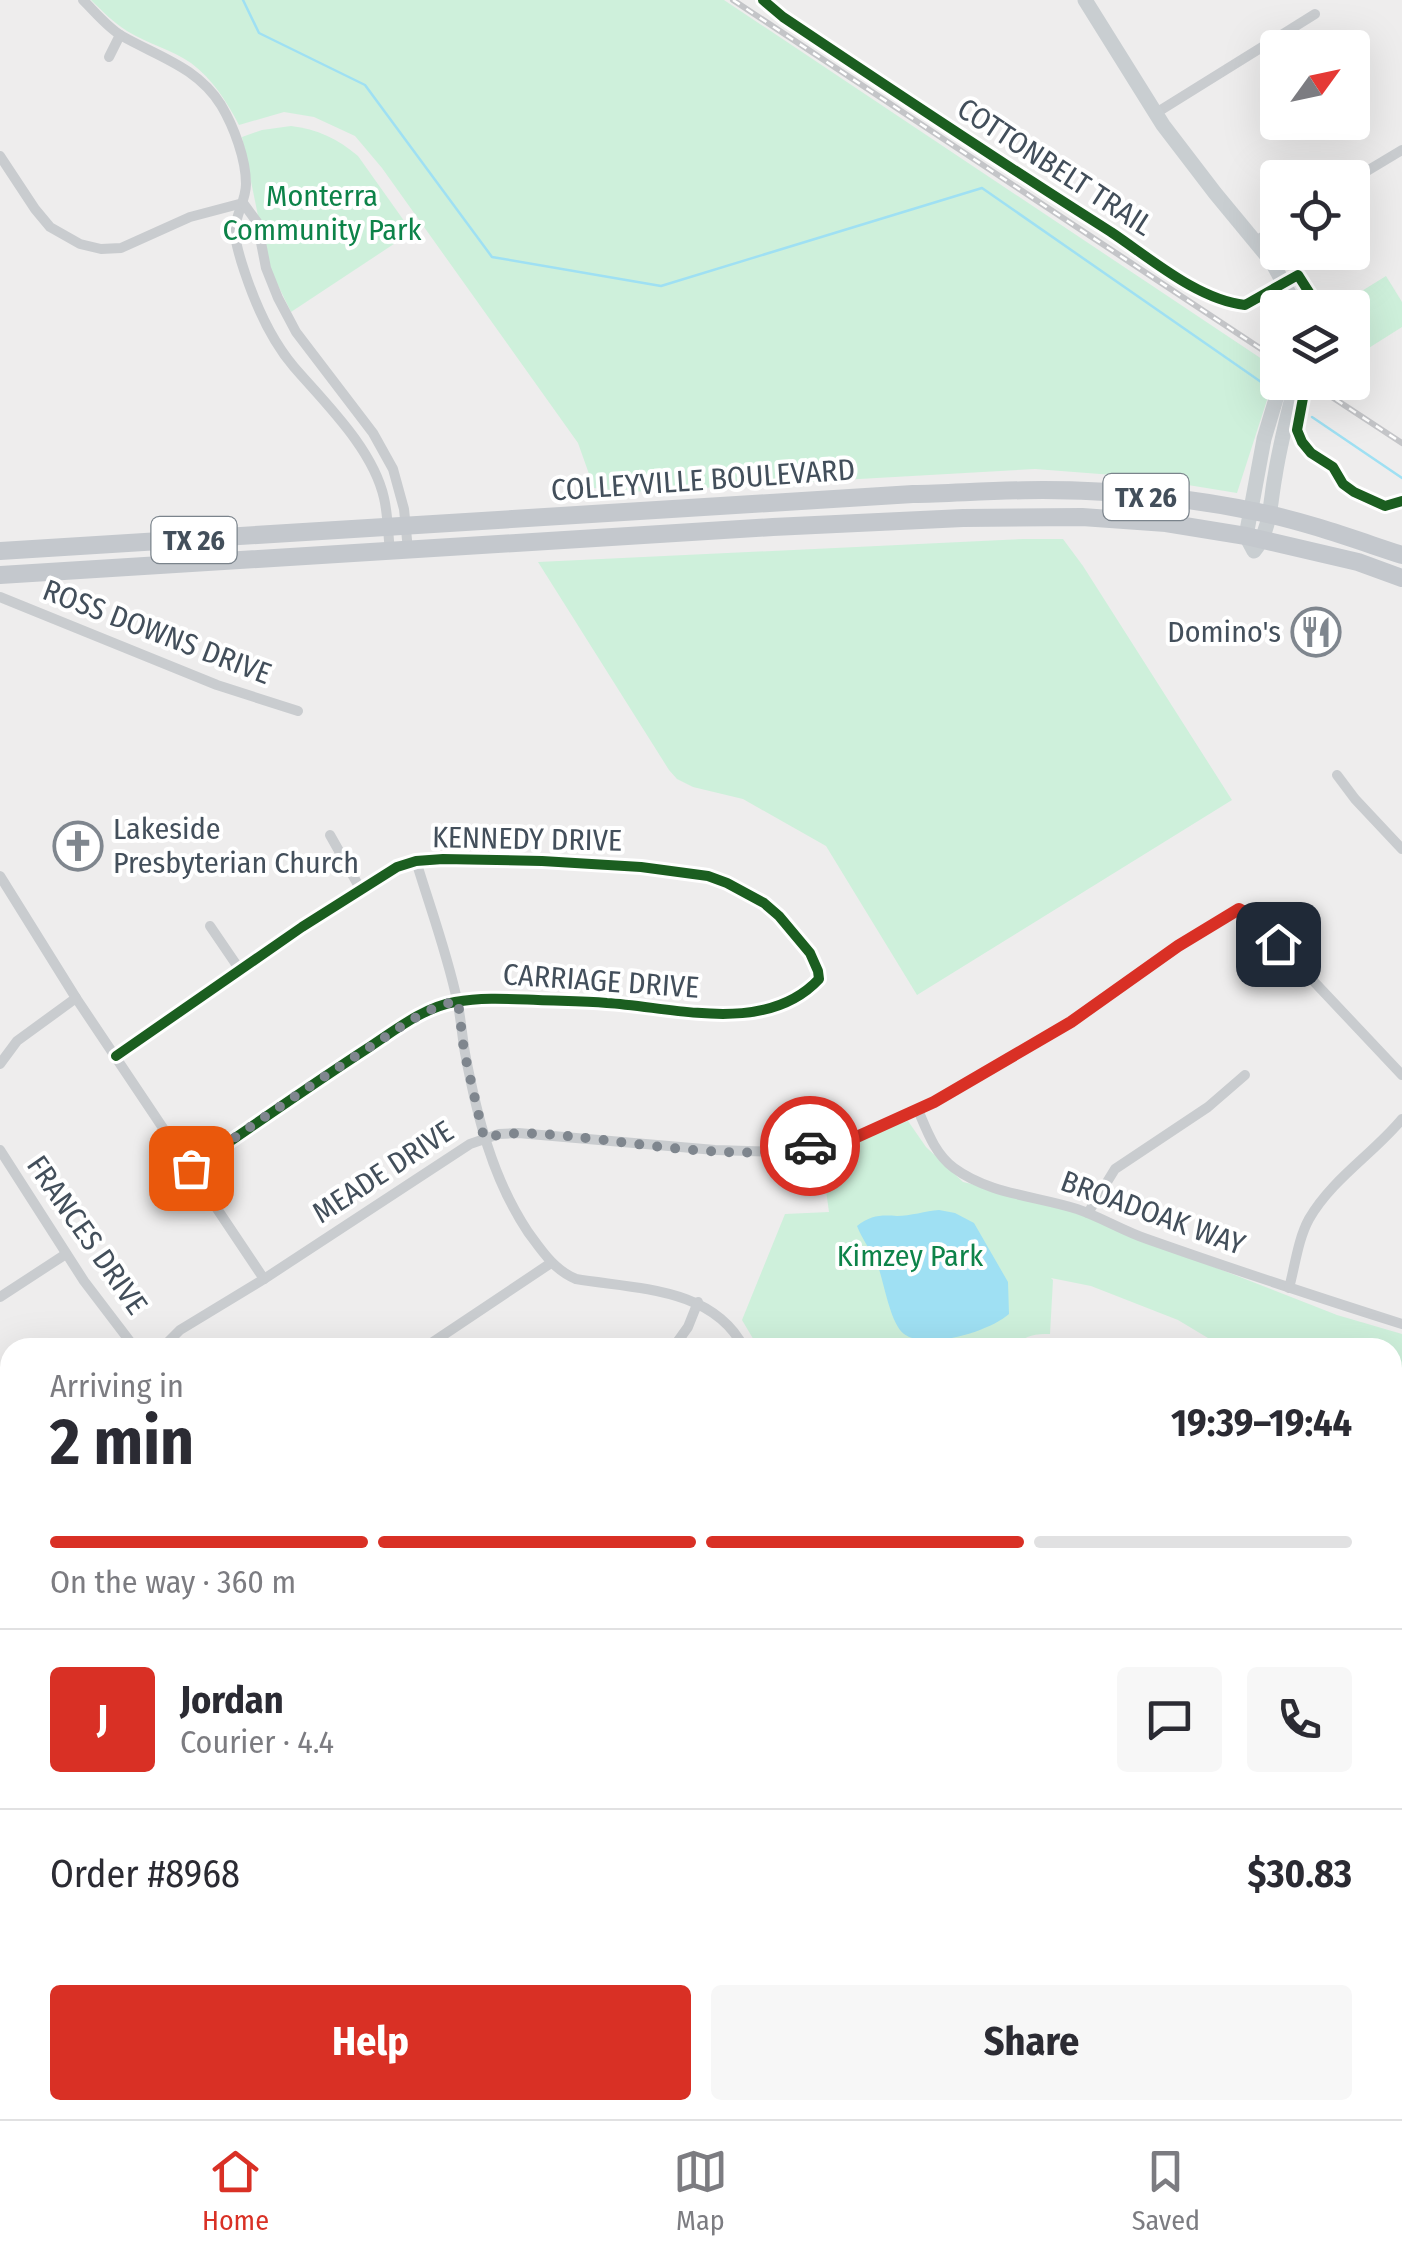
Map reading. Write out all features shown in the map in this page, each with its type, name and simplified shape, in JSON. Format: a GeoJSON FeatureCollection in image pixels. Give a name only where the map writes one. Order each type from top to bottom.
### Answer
{"type":"FeatureCollection","features":[{"type":"Feature","properties":{"kind":"main road"},"geometry":{"type":"LineString","coordinates":[[1084,0],[1194,168],[1272,262],[1287,289]]}},
{"type":"Feature","properties":{"kind":"main road"},"geometry":{"type":"LineString","coordinates":[[1254,539],[1260,513],[1264,439],[1276,400]]}},
{"type":"Feature","properties":{"kind":"main road"},"geometry":{"type":"LineString","coordinates":[[1260,513],[1274,480],[1292,400]]}},
{"type":"Feature","properties":{"kind":"main road","name":"COLLEYVILLE BOULEVARD"},"geometry":{"type":"LineString","coordinates":[[0,551],[913,494],[1040,490],[1181,500],[1260,513],[1402,555]]}},
{"type":"Feature","properties":{"kind":"main road"},"geometry":{"type":"LineString","coordinates":[[772,504],[773,528]]}},
{"type":"Feature","properties":{"kind":"main road","name":"COLLEYVILLE BOULEVARD"},"geometry":{"type":"LineString","coordinates":[[0,575],[773,528],[1082,516],[1166,524],[1254,539],[1358,562],[1402,578]]}},
{"type":"Feature","properties":{"kind":"street"},"geometry":{"type":"LineString","coordinates":[[83,0],[120,35],[180,64],[218,101],[236,137],[245,172],[243,204],[234,230],[244,272],[262,318],[293,366],[354,437],[378,480],[397,527],[399,551]]}},
{"type":"Feature","properties":{"kind":"street"},"geometry":{"type":"LineString","coordinates":[[1156,113],[1316,14]]}},
{"type":"Feature","properties":{"kind":"street"},"geometry":{"type":"LineString","coordinates":[[109,57],[120,35]]}},
{"type":"Feature","properties":{"kind":"street"},"geometry":{"type":"LineString","coordinates":[[1370,169],[1402,150]]}},
{"type":"Feature","properties":{"kind":"street"},"geometry":{"type":"LineString","coordinates":[[0,156],[50,227],[80,244],[101,249],[120,248],[190,217],[243,204]]}},
{"type":"Feature","properties":{"kind":"street"},"geometry":{"type":"LineString","coordinates":[[243,204],[256,222],[266,268],[296,332],[373,434],[394,470],[400,489],[399,551]]}},
{"type":"Feature","properties":{"kind":"street"},"geometry":{"type":"LineString","coordinates":[[1256,242],[1260,239]]}},
{"type":"Feature","properties":{"kind":"street"},"geometry":{"type":"LineString","coordinates":[[328,404],[342,394]]}},
{"type":"Feature","properties":{"kind":"street","name":"ROSS DOWNS DRIVE"},"geometry":{"type":"LineString","coordinates":[[0,597],[217,686],[298,711]]}},
{"type":"Feature","properties":{"kind":"street"},"geometry":{"type":"LineString","coordinates":[[1337,774],[1402,848]]}},
{"type":"Feature","properties":{"kind":"street"},"geometry":{"type":"LineString","coordinates":[[330,834],[361,890]]}},
{"type":"Feature","properties":{"kind":"street","name":"KENNEDY DRIVE"},"geometry":{"type":"LineString","coordinates":[[116,1056],[361,890],[397,867],[416,861],[462,859],[642,867],[708,876],[751,896]]}},
{"type":"Feature","properties":{"kind":"street"},"geometry":{"type":"LineString","coordinates":[[416,861],[458,1001],[464,1051],[484,1138],[518,1216],[564,1274],[576,1280],[698,1302],[726,1322],[737,1338]]}},
{"type":"Feature","properties":{"kind":"street"},"geometry":{"type":"LineString","coordinates":[[0,876],[76,998],[264,1279]]}},
{"type":"Feature","properties":{"kind":"street","name":"CARRIAGE DRIVE"},"geometry":{"type":"LineString","coordinates":[[191,1168],[312,1084],[410,1021],[444,1004],[480,998],[606,1002],[736,1014],[772,1008],[815,984],[818,972],[810,954],[779,916],[751,896]]}},
{"type":"Feature","properties":{"kind":"street","name":"MEADE DRIVE"},"geometry":{"type":"LineString","coordinates":[[172,1338],[484,1138],[518,1132],[776,1152],[850,1140],[918,1110],[1071,1022],[1239,909],[1253,917],[1402,1075]]}},
{"type":"Feature","properties":{"kind":"street"},"geometry":{"type":"LineString","coordinates":[[210,926],[240,970]]}},
{"type":"Feature","properties":{"kind":"street"},"geometry":{"type":"LineString","coordinates":[[0,1064],[17,1041],[76,998]]}},
{"type":"Feature","properties":{"kind":"street"},"geometry":{"type":"LineString","coordinates":[[1088,1213],[1115,1169],[1208,1107],[1245,1075]]}},
{"type":"Feature","properties":{"kind":"street","name":"BROADOAK WAY"},"geometry":{"type":"LineString","coordinates":[[918,1110],[940,1154],[973,1180],[1088,1213],[1142,1237],[1402,1324]]}},
{"type":"Feature","properties":{"kind":"street"},"geometry":{"type":"LineString","coordinates":[[1289,1288],[1308,1221],[1334,1186],[1402,1119]]}},
{"type":"Feature","properties":{"kind":"street","name":"FRANCES DRIVE"},"geometry":{"type":"LineString","coordinates":[[0,1150],[66,1254],[128,1338]]}},
{"type":"Feature","properties":{"kind":"street"},"geometry":{"type":"LineString","coordinates":[[0,1297],[66,1254]]}},
{"type":"Feature","properties":{"kind":"street"},"geometry":{"type":"LineString","coordinates":[[439,1338],[552,1263]]}},
{"type":"Feature","properties":{"kind":"street"},"geometry":{"type":"LineString","coordinates":[[680,1338],[698,1302]]}},
{"type":"Feature","properties":{"kind":"green space"},"geometry":{"type":"Polygon","coordinates":[[[91,0],[724,0],[1260,358],[1260,400],[1267,400],[1237,493],[1139,477],[1035,469],[630,492],[594,488],[578,443],[382,168],[355,136],[314,117],[284,112],[239,125],[218,91],[191,63],[113,21],[91,0]]]}},
{"type":"Feature","properties":{"kind":"green space","name":"Monterra Community Park"},"geometry":{"type":"Polygon","coordinates":[[[291,126],[327,136],[358,156],[412,232],[291,312],[268,265],[242,137],[291,126]]]}},
{"type":"Feature","properties":{"kind":"green space"},"geometry":{"type":"Polygon","coordinates":[[[1386,276],[1402,302],[1402,327],[1370,347],[1370,290],[1363,290],[1386,276]]]}},
{"type":"Feature","properties":{"kind":"green space"},"geometry":{"type":"Polygon","coordinates":[[[1063,539],[1232,800],[917,995],[826,846],[743,799],[693,787],[669,770],[538,562],[1063,539]]]}},
{"type":"Feature","properties":{"kind":"green space","name":"Kimzey Park"},"geometry":{"type":"Polygon","coordinates":[[[908,1121],[926,1147],[963,1182],[1048,1202],[1337,1315],[1402,1334],[1402,1338],[1208,1338],[1178,1320],[1091,1286],[1051,1278],[1050,1334],[1026,1338],[753,1338],[742,1320],[785,1214],[829,1212],[824,1176],[814,1152],[908,1121]]]}},
{"type":"Feature","properties":{"kind":"water"},"geometry":{"type":"Polygon","coordinates":[[[939,1210],[974,1223],[1008,1282],[1009,1314],[988,1327],[958,1337],[912,1338],[904,1334],[894,1320],[876,1261],[857,1226],[876,1216],[939,1210]]]}},
{"type":"Feature","properties":{"kind":"waterway"},"geometry":{"type":"LineString","coordinates":[[243,0],[259,33],[365,85],[492,257],[661,286],[982,188],[1260,381]]}},
{"type":"Feature","properties":{"kind":"waterway"},"geometry":{"type":"LineString","coordinates":[[1312,417],[1402,478]]}},
{"type":"Feature","properties":{"kind":"railway"},"geometry":{"type":"LineString","coordinates":[[733,0],[1260,348]]}},
{"type":"Feature","properties":{"kind":"railway"},"geometry":{"type":"LineString","coordinates":[[1336,400],[1402,443]]}},
{"type":"Feature","properties":{"kind":"cycle path","name":"COTTONBELT TRAIL"},"geometry":{"type":"LineString","coordinates":[[763,0],[783,17],[1192,287],[1245,305],[1260,297]]}},
{"type":"Feature","properties":{"kind":"cycle path","name":"COTTONBELT TRAIL"},"geometry":{"type":"LineString","coordinates":[[1272,290],[1298,275],[1308,290]]}},
{"type":"Feature","properties":{"kind":"cycle path"},"geometry":{"type":"LineString","coordinates":[[1303,400],[1297,430],[1311,453],[1333,467],[1343,484],[1354,492],[1385,506],[1402,501]]}},
{"type":"Feature","properties":{"kind":"cycle path"},"geometry":{"type":"LineString","coordinates":[[116,1056],[302,927],[397,867],[416,861],[542,861],[708,876],[764,903],[810,953],[818,971],[819,979],[797,997],[746,1013],[507,999],[443,1005],[399,1027],[191,1168]]}},
{"type":"Feature","properties":{"kind":"way so far"},"geometry":{"type":"LineString","coordinates":[[191,1168],[410,1021],[458,1001],[464,1051],[484,1138],[518,1132],[716,1150],[776,1152],[810,1146]]}},
{"type":"Feature","properties":{"kind":"place","name":"Domino's"},"geometry":{"type":"Point","coordinates":[1316,632]}},
{"type":"Feature","properties":{"kind":"place","name":"Lakeside Presbyterian Church"},"geometry":{"type":"Point","coordinates":[78,846]}},
{"type":"Feature","properties":{"kind":"route"},"geometry":{"type":"LineString","coordinates":[[810,1146],[850,1140],[934,1102],[1071,1022],[1178,946],[1239,909],[1253,917],[1278,944]]}}]}
